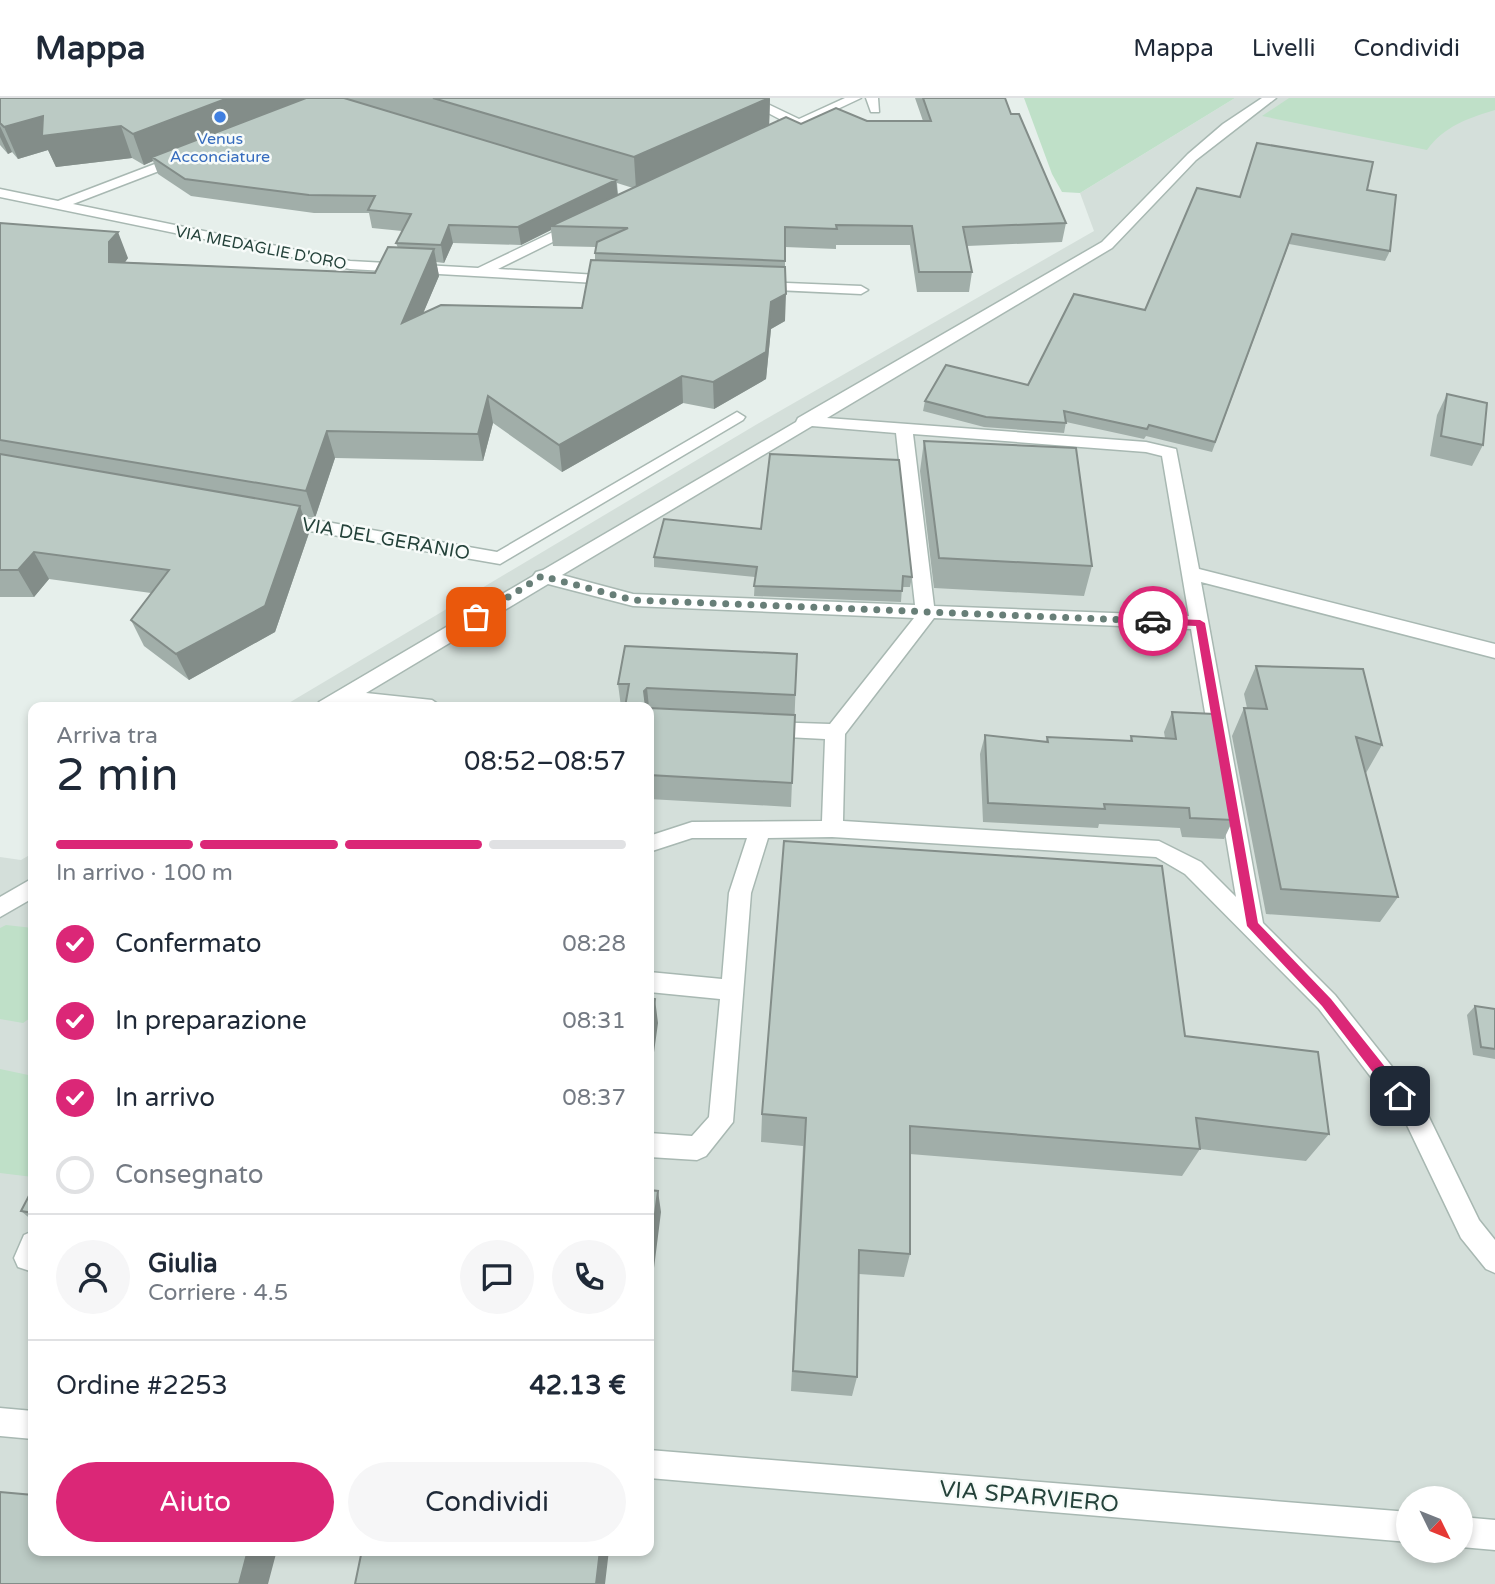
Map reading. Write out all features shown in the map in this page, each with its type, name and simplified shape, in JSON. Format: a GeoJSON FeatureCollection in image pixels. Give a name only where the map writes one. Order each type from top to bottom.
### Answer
{"type":"FeatureCollection","features":[{"type":"Feature","properties":{"kind":"street"},"geometry":{"type":"LineString","coordinates":[[746,98],[799,124]]}},
{"type":"Feature","properties":{"kind":"street"},"geometry":{"type":"LineString","coordinates":[[762,140],[855,98]]}},
{"type":"Feature","properties":{"kind":"street"},"geometry":{"type":"LineString","coordinates":[[334,702],[804,421],[1107,245],[1192,157],[1227,127],[1270,98]]}},
{"type":"Feature","properties":{"kind":"street"},"geometry":{"type":"LineString","coordinates":[[59,205],[197,152]]}},
{"type":"Feature","properties":{"kind":"street","name":"VIA MEDAGLIE D'ORO"},"geometry":{"type":"LineString","coordinates":[[0,193],[350,265],[483,271],[525,277],[633,281]]}},
{"type":"Feature","properties":{"kind":"street"},"geometry":{"type":"LineString","coordinates":[[483,271],[589,219]]}},
{"type":"Feature","properties":{"kind":"street"},"geometry":{"type":"LineString","coordinates":[[740,285],[861,290]]}},
{"type":"Feature","properties":{"kind":"street","name":"VIA DEL GERANIO"},"geometry":{"type":"LineString","coordinates":[[270,518],[500,558],[737,417]]}},
{"type":"Feature","properties":{"kind":"street"},"geometry":{"type":"LineString","coordinates":[[804,421],[1146,447],[1170,453],[1252,926]]}},
{"type":"Feature","properties":{"kind":"street"},"geometry":{"type":"LineString","coordinates":[[904,429],[922,600],[928,613]]}},
{"type":"Feature","properties":{"kind":"street"},"geometry":{"type":"LineString","coordinates":[[1191,573],[1495,651]]}},
{"type":"Feature","properties":{"kind":"street"},"geometry":{"type":"LineString","coordinates":[[542,576],[633,600],[1200,623]]}},
{"type":"Feature","properties":{"kind":"street"},"geometry":{"type":"LineString","coordinates":[[832,830],[835,732],[928,613]]}},
{"type":"Feature","properties":{"kind":"street"},"geometry":{"type":"LineString","coordinates":[[742,727],[835,732]]}},
{"type":"Feature","properties":{"kind":"street"},"geometry":{"type":"LineString","coordinates":[[654,842],[692,830],[832,830],[1159,849],[1194,868],[1327,1002],[1415,1115],[1470,1229],[1495,1259]]}},
{"type":"Feature","properties":{"kind":"street"},"geometry":{"type":"LineString","coordinates":[[654,1145],[697,1147],[722,1122],[740,893],[760,830]]}},
{"type":"Feature","properties":{"kind":"street"},"geometry":{"type":"LineString","coordinates":[[0,908],[28,890]]}},
{"type":"Feature","properties":{"kind":"street"},"geometry":{"type":"LineString","coordinates":[[654,982],[733,990]]}},
{"type":"Feature","properties":{"kind":"street"},"geometry":{"type":"LineString","coordinates":[[0,1422],[28,1425]]}},
{"type":"Feature","properties":{"kind":"street","name":"VIA SPARVIERO"},"geometry":{"type":"LineString","coordinates":[[654,1464],[1396,1527]]}},
{"type":"Feature","properties":{"kind":"street"},"geometry":{"type":"LineString","coordinates":[[1474,1533],[1495,1535]]}},
{"type":"Feature","properties":{"kind":"shaded area"},"geometry":{"type":"Polygon","coordinates":[[[1235,98],[1495,98],[1495,1584],[0,1584],[0,857],[21,860],[28,856],[28,1556],[654,1556],[654,702],[290,702],[759,423],[1094,231],[1080,193],[1235,98]]]}},
{"type":"Feature","properties":{"kind":"green space"},"geometry":{"type":"Polygon","coordinates":[[[1024,98],[1235,98],[1080,193],[1062,192],[1052,174],[1024,98]]]}},
{"type":"Feature","properties":{"kind":"green space"},"geometry":{"type":"Polygon","coordinates":[[[1289,98],[1495,98],[1495,110],[1449,129],[1427,150],[1262,116],[1289,98]]]}},
{"type":"Feature","properties":{"kind":"green space"},"geometry":{"type":"Polygon","coordinates":[[[6,925],[28,927],[28,1020],[23,1023],[0,1019],[0,928],[6,925]]]}},
{"type":"Feature","properties":{"kind":"green space"},"geometry":{"type":"Polygon","coordinates":[[[0,1069],[28,1075],[28,1176],[0,1173],[0,1069]]]}},
{"type":"Feature","properties":{"kind":"building"},"geometry":{"type":"Polygon","coordinates":[[[0,98],[228,98],[133,134],[121,126],[42,136],[43,116],[4,127],[0,123],[0,98]]]}},
{"type":"Feature","properties":{"kind":"building"},"geometry":{"type":"Polygon","coordinates":[[[306,98],[344,98],[616,180],[518,227],[449,225],[441,245],[396,243],[411,214],[368,210],[375,196],[309,195],[185,179],[152,157],[306,98]]]}},
{"type":"Feature","properties":{"kind":"building"},"geometry":{"type":"Polygon","coordinates":[[[433,98],[769,98],[634,157],[433,98]]]}},
{"type":"Feature","properties":{"kind":"building"},"geometry":{"type":"Polygon","coordinates":[[[923,98],[1005,98],[1011,114],[1019,114],[1066,223],[963,227],[972,272],[919,272],[912,226],[836,225],[837,229],[785,227],[785,261],[595,253],[597,242],[628,228],[551,226],[786,117],[801,124],[836,108],[867,121],[931,121],[923,98]]]}},
{"type":"Feature","properties":{"kind":"building"},"geometry":{"type":"Polygon","coordinates":[[[1257,143],[1373,162],[1367,190],[1396,195],[1390,251],[1292,234],[1215,442],[1149,425],[1147,429],[1064,411],[1066,423],[986,417],[925,401],[946,365],[1028,385],[1074,294],[1145,310],[1197,188],[1240,197],[1257,143]]]}},
{"type":"Feature","properties":{"kind":"building"},"geometry":{"type":"Polygon","coordinates":[[[0,223],[118,232],[109,242],[109,262],[375,273],[388,247],[434,249],[402,323],[441,305],[582,308],[591,260],[785,267],[786,294],[771,302],[766,352],[713,382],[682,376],[559,445],[488,396],[478,434],[327,431],[306,491],[0,440],[0,223]]]}},
{"type":"Feature","properties":{"kind":"building"},"geometry":{"type":"Polygon","coordinates":[[[1447,394],[1487,403],[1483,445],[1441,436],[1447,394]]]}},
{"type":"Feature","properties":{"kind":"building"},"geometry":{"type":"Polygon","coordinates":[[[924,441],[1076,448],[1092,566],[939,558],[924,441]]]}},
{"type":"Feature","properties":{"kind":"building"},"geometry":{"type":"Polygon","coordinates":[[[0,454],[300,506],[265,606],[176,654],[131,620],[169,570],[34,552],[18,570],[0,570],[0,454]]]}},
{"type":"Feature","properties":{"kind":"building"},"geometry":{"type":"Polygon","coordinates":[[[770,454],[899,460],[912,577],[903,576],[902,591],[754,586],[757,567],[654,557],[664,519],[761,529],[770,454]]]}},
{"type":"Feature","properties":{"kind":"building"},"geometry":{"type":"Polygon","coordinates":[[[625,646],[797,654],[795,695],[647,688],[644,691],[645,702],[626,702],[629,684],[618,684],[625,646]]]}},
{"type":"Feature","properties":{"kind":"building"},"geometry":{"type":"Polygon","coordinates":[[[1256,666],[1363,669],[1382,745],[1356,737],[1398,897],[1281,889],[1244,708],[1267,709],[1256,666]]]}},
{"type":"Feature","properties":{"kind":"building"},"geometry":{"type":"Polygon","coordinates":[[[654,708],[795,715],[792,783],[654,775],[654,708]]]}},
{"type":"Feature","properties":{"kind":"building"},"geometry":{"type":"Polygon","coordinates":[[[1172,712],[1214,714],[1233,820],[1190,818],[1189,808],[1104,804],[1105,809],[988,803],[985,735],[1048,742],[1047,737],[1132,741],[1131,736],[1176,739],[1172,712]]]}},
{"type":"Feature","properties":{"kind":"building"},"geometry":{"type":"Polygon","coordinates":[[[784,841],[1162,866],[1185,1036],[1318,1052],[1329,1134],[1196,1118],[1200,1149],[910,1126],[910,1254],[859,1250],[857,1377],[793,1371],[806,1118],[762,1114],[784,841]]]}},
{"type":"Feature","properties":{"kind":"building"},"geometry":{"type":"Polygon","coordinates":[[[1475,1006],[1495,1009],[1495,1049],[1481,1047],[1475,1006]]]}},
{"type":"Feature","properties":{"kind":"building"},"geometry":{"type":"Polygon","coordinates":[[[654,1191],[658,1191],[654,1222],[654,1191]]]}},
{"type":"Feature","properties":{"kind":"building"},"geometry":{"type":"Polygon","coordinates":[[[28,1198],[28,1212],[21,1211],[28,1198]]]}},
{"type":"Feature","properties":{"kind":"building"},"geometry":{"type":"Polygon","coordinates":[[[0,1492],[28,1495],[28,1556],[246,1556],[239,1584],[0,1584],[0,1492]]]}},
{"type":"Feature","properties":{"kind":"building"},"geometry":{"type":"Polygon","coordinates":[[[361,1556],[599,1556],[596,1584],[355,1584],[361,1556]]]}},
{"type":"Feature","properties":{"kind":"way so far"},"geometry":{"type":"LineString","coordinates":[[476,617],[542,576],[633,600],[1153,621]]}},
{"type":"Feature","properties":{"kind":"place","name":"Venus Acconciature"},"geometry":{"type":"Point","coordinates":[220,117]}},
{"type":"Feature","properties":{"kind":"route"},"geometry":{"type":"LineString","coordinates":[[1153,621],[1200,623],[1252,926],[1327,1002],[1400,1096]]}}]}
